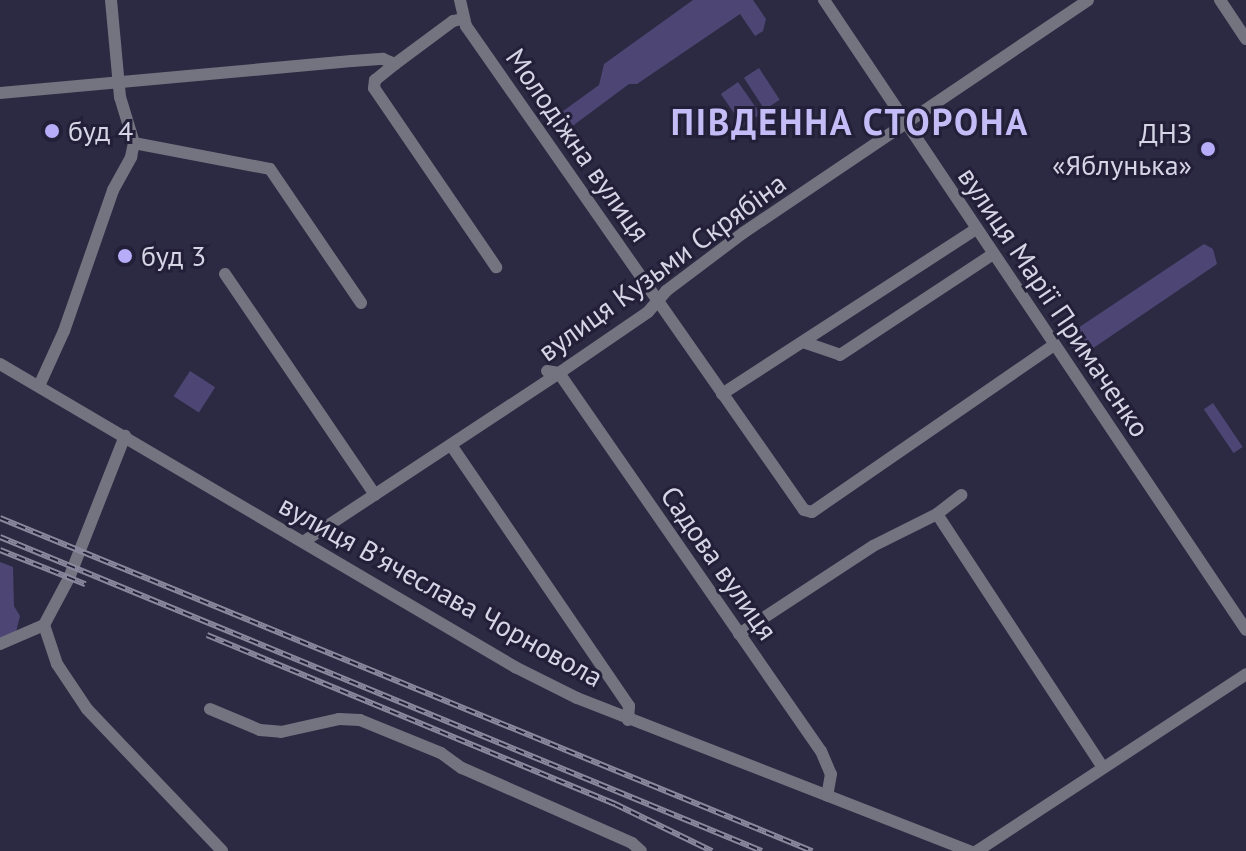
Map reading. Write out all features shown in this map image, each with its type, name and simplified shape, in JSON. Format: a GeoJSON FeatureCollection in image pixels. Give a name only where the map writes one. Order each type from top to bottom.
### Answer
{"type":"FeatureCollection","features":[{"type":"Feature","properties":{"kind":"street"},"geometry":{"type":"LineString","coordinates":[[39,386],[64,331],[113,190],[131,157],[134,143],[118,81],[111,0]]}},
{"type":"Feature","properties":{"kind":"street","name":"Молодіжна вулиця"},"geometry":{"type":"LineString","coordinates":[[460,0],[462,19],[804,510],[812,512],[1054,345]]}},
{"type":"Feature","properties":{"kind":"street","name":"вулиця Марії Примаченко"},"geometry":{"type":"LineString","coordinates":[[824,0],[1246,630]]}},
{"type":"Feature","properties":{"kind":"street","name":"вулиця Кузьми Скрябіна"},"geometry":{"type":"LineString","coordinates":[[303,542],[451,445],[553,372],[648,312],[657,301],[743,233],[1088,0]]}},
{"type":"Feature","properties":{"kind":"street"},"geometry":{"type":"LineString","coordinates":[[1220,0],[1246,39]]}},
{"type":"Feature","properties":{"kind":"street"},"geometry":{"type":"LineString","coordinates":[[462,19],[453,21],[375,80],[377,95],[496,267]]}},
{"type":"Feature","properties":{"kind":"street"},"geometry":{"type":"LineString","coordinates":[[0,93],[352,61],[383,59],[395,64]]}},
{"type":"Feature","properties":{"kind":"street"},"geometry":{"type":"LineString","coordinates":[[134,143],[270,169],[361,303]]}},
{"type":"Feature","properties":{"kind":"street"},"geometry":{"type":"LineString","coordinates":[[722,394],[976,229]]}},
{"type":"Feature","properties":{"kind":"street"},"geometry":{"type":"LineString","coordinates":[[803,342],[840,355],[993,254]]}},
{"type":"Feature","properties":{"kind":"street"},"geometry":{"type":"LineString","coordinates":[[225,274],[375,495]]}},
{"type":"Feature","properties":{"kind":"street","name":"вулиця Вʼячеслава Чорновола"},"geometry":{"type":"LineString","coordinates":[[0,364],[515,667],[628,720],[970,851]]}},
{"type":"Feature","properties":{"kind":"street","name":"Садова вулиця"},"geometry":{"type":"LineString","coordinates":[[553,372],[821,751],[831,774],[827,796]]}},
{"type":"Feature","properties":{"kind":"street"},"geometry":{"type":"LineString","coordinates":[[0,644],[44,625],[64,587],[125,436]]}},
{"type":"Feature","properties":{"kind":"street"},"geometry":{"type":"LineString","coordinates":[[451,445],[629,706],[628,720]]}},
{"type":"Feature","properties":{"kind":"street"},"geometry":{"type":"LineString","coordinates":[[739,634],[873,546],[937,514],[961,495]]}},
{"type":"Feature","properties":{"kind":"street"},"geometry":{"type":"LineString","coordinates":[[937,514],[1103,768]]}},
{"type":"Feature","properties":{"kind":"street"},"geometry":{"type":"LineString","coordinates":[[44,625],[57,664],[87,709],[222,851]]}},
{"type":"Feature","properties":{"kind":"street"},"geometry":{"type":"LineString","coordinates":[[977,851],[1246,674]]}},
{"type":"Feature","properties":{"kind":"street"},"geometry":{"type":"LineString","coordinates":[[210,709],[260,730],[281,732],[339,719],[360,720],[441,753],[462,768],[632,843],[641,851]]}},
{"type":"Feature","properties":{"kind":"shaded area"},"geometry":{"type":"Polygon","coordinates":[[[693,0],[753,0],[766,19],[763,31],[755,36],[740,14],[637,84],[629,84],[559,136],[548,122],[599,85],[604,64],[693,0]]]}},
{"type":"Feature","properties":{"kind":"shaded area"},"geometry":{"type":"Polygon","coordinates":[[[759,68],[780,100],[765,110],[744,78],[759,68]]]}},
{"type":"Feature","properties":{"kind":"shaded area"},"geometry":{"type":"Polygon","coordinates":[[[738,82],[760,114],[743,126],[721,94],[738,82]]]}},
{"type":"Feature","properties":{"kind":"shaded area"},"geometry":{"type":"Polygon","coordinates":[[[1204,244],[1213,249],[1217,264],[1083,355],[1072,351],[1069,334],[1204,244]]]}},
{"type":"Feature","properties":{"kind":"shaded area"},"geometry":{"type":"Polygon","coordinates":[[[190,371],[215,387],[199,412],[174,396],[190,371]]]}},
{"type":"Feature","properties":{"kind":"shaded area"},"geometry":{"type":"Polygon","coordinates":[[[1213,403],[1243,447],[1234,453],[1204,409],[1213,403]]]}},
{"type":"Feature","properties":{"kind":"shaded area"},"geometry":{"type":"Polygon","coordinates":[[[0,562],[13,567],[14,606],[20,616],[16,632],[0,641],[0,562]]]}},
{"type":"Feature","properties":{"kind":"railway"},"geometry":{"type":"LineString","coordinates":[[0,518],[812,851]]}},
{"type":"Feature","properties":{"kind":"railway"},"geometry":{"type":"LineString","coordinates":[[0,537],[762,851]]}},
{"type":"Feature","properties":{"kind":"railway"},"geometry":{"type":"LineString","coordinates":[[0,550],[85,584]]}},
{"type":"Feature","properties":{"kind":"railway"},"geometry":{"type":"LineString","coordinates":[[207,635],[615,804],[712,851]]}},
{"type":"Feature","properties":{"kind":"place","name":"буд 4"},"geometry":{"type":"Point","coordinates":[52,131]}},
{"type":"Feature","properties":{"kind":"place","name":"ДНЗ «Яблунька»"},"geometry":{"type":"Point","coordinates":[1208,149]}},
{"type":"Feature","properties":{"kind":"place","name":"буд 3"},"geometry":{"type":"Point","coordinates":[125,256]}},
{"type":"Feature","properties":{"kind":"district","name":"ПІВДЕННА СТОРОНА"},"geometry":{"type":"Point","coordinates":[850,122]}}]}
